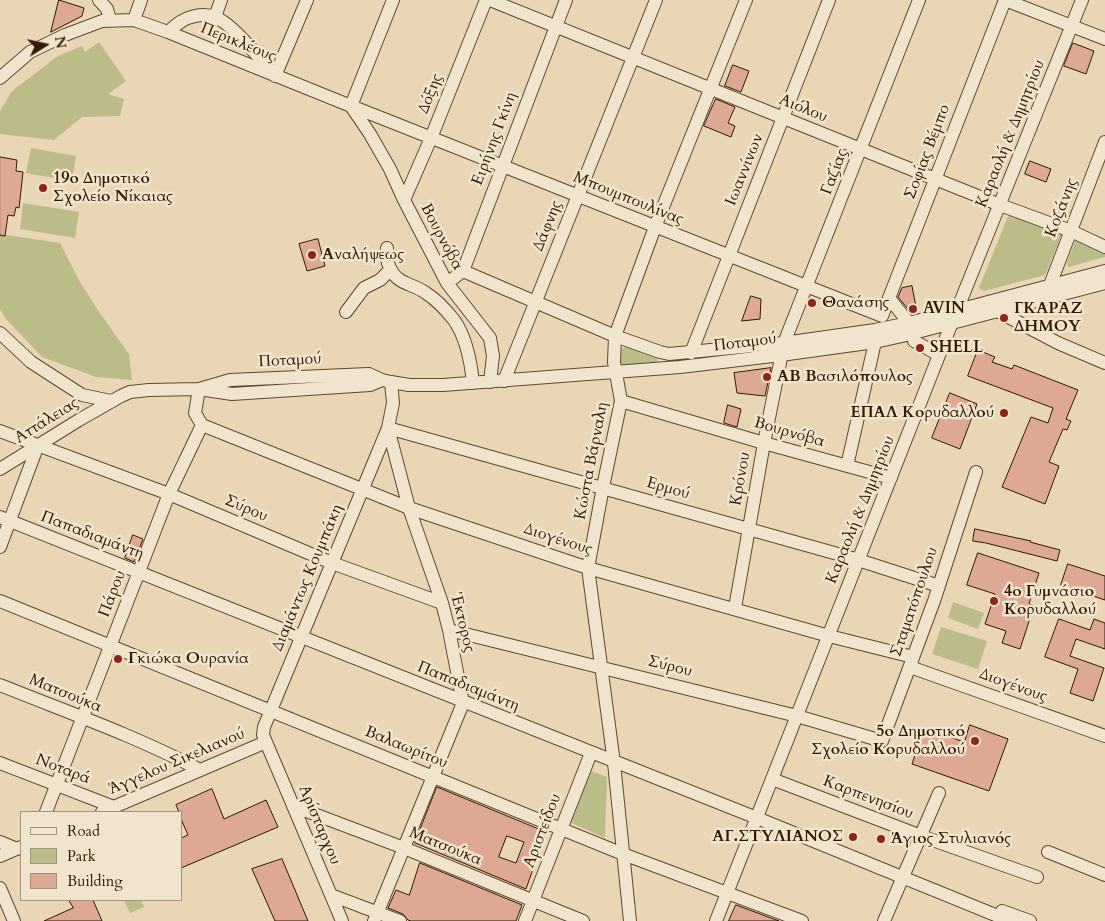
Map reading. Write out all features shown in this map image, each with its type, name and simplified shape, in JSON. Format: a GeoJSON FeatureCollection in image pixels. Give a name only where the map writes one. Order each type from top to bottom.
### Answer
{"type":"FeatureCollection","features":[{"type":"Feature","properties":{"kind":"street"},"geometry":{"type":"LineString","coordinates":[[0,78],[30,52],[64,35],[102,21],[110,20],[107,9],[99,0]]}},
{"type":"Feature","properties":{"kind":"street"},"geometry":{"type":"LineString","coordinates":[[134,20],[141,0]]}},
{"type":"Feature","properties":{"kind":"street"},"geometry":{"type":"LineString","coordinates":[[215,17],[221,0]]}},
{"type":"Feature","properties":{"kind":"street"},"geometry":{"type":"LineString","coordinates":[[168,32],[185,19],[193,16],[215,17],[227,24],[275,76],[307,0]]}},
{"type":"Feature","properties":{"kind":"street"},"geometry":{"type":"LineString","coordinates":[[351,106],[393,0]]}},
{"type":"Feature","properties":{"kind":"street","name":"Δόξης"},"geometry":{"type":"LineString","coordinates":[[404,200],[486,0]]}},
{"type":"Feature","properties":{"kind":"street","name":"Αιόλου"},"geometry":{"type":"LineString","coordinates":[[490,0],[934,179],[1071,231],[1105,247]]}},
{"type":"Feature","properties":{"kind":"street","name":"Ειρήνης Γκίνη"},"geometry":{"type":"LineString","coordinates":[[463,271],[566,0]]}},
{"type":"Feature","properties":{"kind":"street","name":"Δάφνης"},"geometry":{"type":"LineString","coordinates":[[504,381],[656,0]]}},
{"type":"Feature","properties":{"kind":"street","name":"Κώστα Βάρναλη"},"geometry":{"type":"LineString","coordinates":[[630,921],[614,763],[588,568],[621,401],[613,351],[614,336],[655,227],[746,0]]}},
{"type":"Feature","properties":{"kind":"street","name":"Ιωαννίνων"},"geometry":{"type":"LineString","coordinates":[[691,353],[830,0]]}},
{"type":"Feature","properties":{"kind":"street","name":"Γαζίας"},"geometry":{"type":"LineString","coordinates":[[783,349],[919,0]]}},
{"type":"Feature","properties":{"kind":"street"},"geometry":{"type":"LineString","coordinates":[[1005,0],[1105,39]]}},
{"type":"Feature","properties":{"kind":"street","name":"Σοφίας Βέμπο"},"geometry":{"type":"LineString","coordinates":[[884,322],[889,298],[1005,0]]}},
{"type":"Feature","properties":{"kind":"street","name":"Καραολή & Δημητρίου"},"geometry":{"type":"LineString","coordinates":[[716,921],[952,322],[1082,0]]}},
{"type":"Feature","properties":{"kind":"street","name":"Περικλέους"},"geometry":{"type":"LineString","coordinates":[[110,20],[134,20],[168,32],[351,106]]}},
{"type":"Feature","properties":{"kind":"street","name":"Μπουμπουλίνας"},"geometry":{"type":"LineString","coordinates":[[351,106],[807,287],[884,322]]}},
{"type":"Feature","properties":{"kind":"street","name":"Βουρνόβα"},"geometry":{"type":"LineString","coordinates":[[351,106],[380,152],[447,283],[490,338],[493,356],[490,382]]}},
{"type":"Feature","properties":{"kind":"street","name":"Κοζάνης"},"geometry":{"type":"LineString","coordinates":[[1050,285],[1105,142]]}},
{"type":"Feature","properties":{"kind":"street"},"geometry":{"type":"LineString","coordinates":[[388,248],[386,256],[390,270],[395,277],[425,292],[436,300],[455,322],[467,353],[473,383]]}},
{"type":"Feature","properties":{"kind":"street"},"geometry":{"type":"LineString","coordinates":[[346,312],[364,288],[380,280],[390,270]]}},
{"type":"Feature","properties":{"kind":"street"},"geometry":{"type":"LineString","coordinates":[[447,283],[463,271]]}},
{"type":"Feature","properties":{"kind":"street","name":"Βουρνόβα"},"geometry":{"type":"LineString","coordinates":[[463,271],[614,336]]}},
{"type":"Feature","properties":{"kind":"street","name":"Ποταμού"},"geometry":{"type":"LineString","coordinates":[[111,401],[140,390],[199,389],[232,394],[370,386],[386,381],[426,385],[473,383],[680,367],[783,349],[884,322],[909,323],[959,308],[1105,271]]}},
{"type":"Feature","properties":{"kind":"street","name":"Ποταμού"},"geometry":{"type":"LineString","coordinates":[[614,336],[660,352],[691,353],[783,349],[908,339],[929,329],[952,322],[1105,283]]}},
{"type":"Feature","properties":{"kind":"street"},"geometry":{"type":"LineString","coordinates":[[889,298],[909,323]]}},
{"type":"Feature","properties":{"kind":"street"},"geometry":{"type":"LineString","coordinates":[[997,311],[1058,343],[1105,362]]}},
{"type":"Feature","properties":{"kind":"street"},"geometry":{"type":"LineString","coordinates":[[0,332],[31,362],[82,395],[111,401]]}},
{"type":"Feature","properties":{"kind":"street"},"geometry":{"type":"LineString","coordinates":[[908,339],[939,355]]}},
{"type":"Feature","properties":{"kind":"street"},"geometry":{"type":"LineString","coordinates":[[848,466],[875,342]]}},
{"type":"Feature","properties":{"kind":"street","name":"Κρόνου"},"geometry":{"type":"LineString","coordinates":[[735,608],[764,443],[783,349]]}},
{"type":"Feature","properties":{"kind":"street","name":"Έκτορος"},"geometry":{"type":"LineString","coordinates":[[386,381],[393,403],[388,428],[409,508],[442,603],[463,703]]}},
{"type":"Feature","properties":{"kind":"street"},"geometry":{"type":"LineString","coordinates":[[199,389],[195,413],[202,425]]}},
{"type":"Feature","properties":{"kind":"street","name":"Αττάλειας"},"geometry":{"type":"LineString","coordinates":[[0,469],[111,401]]}},
{"type":"Feature","properties":{"kind":"street","name":"Βουρνόβα"},"geometry":{"type":"LineString","coordinates":[[621,401],[891,478]]}},
{"type":"Feature","properties":{"kind":"street","name":"Διογένους"},"geometry":{"type":"LineString","coordinates":[[202,425],[409,508],[588,568],[735,608],[912,662],[1105,736]]}},
{"type":"Feature","properties":{"kind":"street","name":"Πάρου"},"geometry":{"type":"LineString","coordinates":[[46,811],[169,494],[202,425]]}},
{"type":"Feature","properties":{"kind":"street","name":"Ερμού"},"geometry":{"type":"LineString","coordinates":[[388,428],[749,528],[939,586]]}},
{"type":"Feature","properties":{"kind":"street","name":"Διαμάντως Κουμπάκη"},"geometry":{"type":"LineString","coordinates":[[266,742],[263,735],[264,727],[388,428]]}},
{"type":"Feature","properties":{"kind":"street","name":"Σύρου"},"geometry":{"type":"LineString","coordinates":[[0,430],[169,494],[332,563],[442,603]]}},
{"type":"Feature","properties":{"kind":"street"},"geometry":{"type":"LineString","coordinates":[[0,547],[5,519],[38,445]]}},
{"type":"Feature","properties":{"kind":"street","name":"Σταματόπουλου"},"geometry":{"type":"LineString","coordinates":[[882,741],[939,586],[976,472]]}},
{"type":"Feature","properties":{"kind":"street","name":"Παπαδιαμάντη"},"geometry":{"type":"LineString","coordinates":[[5,519],[463,703],[757,818],[1010,921]]}},
{"type":"Feature","properties":{"kind":"street","name":"Βαλαωρίτου"},"geometry":{"type":"LineString","coordinates":[[0,601],[623,854],[802,921]]}},
{"type":"Feature","properties":{"kind":"street","name":"Σύρου"},"geometry":{"type":"LineString","coordinates":[[449,630],[797,716],[882,741]]}},
{"type":"Feature","properties":{"kind":"street","name":"Ματσούκα"},"geometry":{"type":"LineString","coordinates":[[0,686],[83,718],[180,759],[200,770]]}},
{"type":"Feature","properties":{"kind":"street"},"geometry":{"type":"LineString","coordinates":[[376,916],[463,703]]}},
{"type":"Feature","properties":{"kind":"street","name":"Άγγελου Σικελιανού"},"geometry":{"type":"LineString","coordinates":[[104,811],[266,742]]}},
{"type":"Feature","properties":{"kind":"street","name":"Αρίσταρχου"},"geometry":{"type":"LineString","coordinates":[[266,742],[342,921]]}},
{"type":"Feature","properties":{"kind":"street","name":"Αριστείδου"},"geometry":{"type":"LineString","coordinates":[[525,921],[591,753]]}},
{"type":"Feature","properties":{"kind":"street","name":"Νοταρά"},"geometry":{"type":"LineString","coordinates":[[0,763],[114,807]]}},
{"type":"Feature","properties":{"kind":"street","name":"Καρπενησίου"},"geometry":{"type":"LineString","coordinates":[[772,778],[920,836],[1037,877]]}},
{"type":"Feature","properties":{"kind":"street"},"geometry":{"type":"LineString","coordinates":[[884,921],[939,793]]}},
{"type":"Feature","properties":{"kind":"street","name":"Ματσούκα"},"geometry":{"type":"LineString","coordinates":[[294,806],[404,848],[583,921]]}},
{"type":"Feature","properties":{"kind":"street"},"geometry":{"type":"LineString","coordinates":[[0,842],[19,848]]}},
{"type":"Feature","properties":{"kind":"street"},"geometry":{"type":"LineString","coordinates":[[0,856],[19,848]]}},
{"type":"Feature","properties":{"kind":"street"},"geometry":{"type":"LineString","coordinates":[[1048,852],[1105,875]]}},
{"type":"Feature","properties":{"kind":"street","name":"Παπαδιαμάντη"},"geometry":{"type":"LineString","coordinates":[[925,886],[1030,921]]}},
{"type":"Feature","properties":{"kind":"street"},"geometry":{"type":"LineString","coordinates":[[0,888],[14,921]]}},
{"type":"Feature","properties":{"kind":"street"},"geometry":{"type":"LineString","coordinates":[[331,895],[376,916],[400,921]]}},
{"type":"Feature","properties":{"kind":"green space"},"geometry":{"type":"Polygon","coordinates":[[[99,42],[126,81],[108,94],[124,99],[120,116],[82,117],[54,140],[0,134],[0,111],[12,91],[58,56],[82,46],[85,52],[99,42]]]}},
{"type":"Feature","properties":{"kind":"green space"},"geometry":{"type":"Polygon","coordinates":[[[31,148],[76,156],[72,181],[26,173],[31,148]]]}},
{"type":"Feature","properties":{"kind":"green space"},"geometry":{"type":"Polygon","coordinates":[[[23,203],[79,212],[75,238],[20,229],[23,203]]]}},
{"type":"Feature","properties":{"kind":"green space"},"geometry":{"type":"Polygon","coordinates":[[[1009,214],[1062,234],[1045,275],[984,291],[979,288],[1009,214]]]}},
{"type":"Feature","properties":{"kind":"green space"},"geometry":{"type":"Polygon","coordinates":[[[0,234],[60,243],[79,280],[97,309],[129,354],[132,380],[96,377],[42,357],[6,319],[0,309],[0,234]]]}},
{"type":"Feature","properties":{"kind":"green space"},"geometry":{"type":"Polygon","coordinates":[[[1076,239],[1105,251],[1105,257],[1068,267],[1067,263],[1076,239]]]}},
{"type":"Feature","properties":{"kind":"green space"},"geometry":{"type":"Polygon","coordinates":[[[626,347],[657,358],[658,363],[624,366],[619,363],[620,350],[626,347]]]}},
{"type":"Feature","properties":{"kind":"green space"},"geometry":{"type":"Polygon","coordinates":[[[953,602],[984,613],[978,629],[948,618],[953,602]]]}},
{"type":"Feature","properties":{"kind":"green space"},"geometry":{"type":"Polygon","coordinates":[[[941,627],[987,641],[978,669],[932,654],[941,627]]]}},
{"type":"Feature","properties":{"kind":"green space"},"geometry":{"type":"Polygon","coordinates":[[[586,769],[607,777],[605,838],[565,820],[586,769]]]}},
{"type":"Feature","properties":{"kind":"green space"},"geometry":{"type":"Polygon","coordinates":[[[124,901],[141,901],[144,907],[130,913],[124,901]]]}},
{"type":"Feature","properties":{"kind":"building"},"geometry":{"type":"Polygon","coordinates":[[[59,0],[84,8],[82,16],[51,32],[59,0]]]}},
{"type":"Feature","properties":{"kind":"building"},"geometry":{"type":"Polygon","coordinates":[[[1073,43],[1094,51],[1086,74],[1064,66],[1073,43]]]}},
{"type":"Feature","properties":{"kind":"building"},"geometry":{"type":"Polygon","coordinates":[[[733,65],[749,71],[741,92],[725,86],[733,65]]]}},
{"type":"Feature","properties":{"kind":"building"},"geometry":{"type":"Polygon","coordinates":[[[716,99],[735,107],[728,123],[735,126],[731,137],[704,126],[716,99]]]}},
{"type":"Feature","properties":{"kind":"building"},"geometry":{"type":"Polygon","coordinates":[[[0,157],[17,160],[16,171],[23,172],[19,208],[16,207],[14,216],[8,215],[5,236],[0,235],[0,157]]]}},
{"type":"Feature","properties":{"kind":"building"},"geometry":{"type":"Polygon","coordinates":[[[1030,161],[1051,169],[1046,182],[1025,174],[1030,161]]]}},
{"type":"Feature","properties":{"kind":"building","name":"Αναλήψεως"},"geometry":{"type":"Polygon","coordinates":[[[318,239],[325,266],[307,271],[299,244],[318,239]]]}},
{"type":"Feature","properties":{"kind":"building"},"geometry":{"type":"Polygon","coordinates":[[[912,286],[916,307],[908,309],[898,297],[902,288],[912,286]]]}},
{"type":"Feature","properties":{"kind":"building"},"geometry":{"type":"Polygon","coordinates":[[[751,296],[761,299],[760,319],[742,321],[751,296]]]}},
{"type":"Feature","properties":{"kind":"building"},"geometry":{"type":"Polygon","coordinates":[[[978,350],[995,357],[992,362],[1012,369],[1014,365],[1078,390],[1066,419],[1071,421],[1067,430],[1063,429],[1049,462],[1059,466],[1045,504],[1002,487],[1031,417],[1048,423],[1053,408],[968,376],[978,350]]]}},
{"type":"Feature","properties":{"kind":"building"},"geometry":{"type":"Polygon","coordinates":[[[771,368],[765,396],[737,393],[734,373],[771,368]]]}},
{"type":"Feature","properties":{"kind":"building"},"geometry":{"type":"Polygon","coordinates":[[[950,393],[977,404],[960,449],[932,438],[950,393]]]}},
{"type":"Feature","properties":{"kind":"building"},"geometry":{"type":"Polygon","coordinates":[[[728,405],[741,409],[737,427],[724,423],[728,405]]]}},
{"type":"Feature","properties":{"kind":"building"},"geometry":{"type":"Polygon","coordinates":[[[975,529],[1031,541],[1060,550],[1057,561],[973,541],[975,529]]]}},
{"type":"Feature","properties":{"kind":"building"},"geometry":{"type":"Polygon","coordinates":[[[133,535],[143,539],[134,562],[125,558],[133,535]]]}},
{"type":"Feature","properties":{"kind":"building"},"geometry":{"type":"Polygon","coordinates":[[[978,553],[1039,573],[1029,604],[1034,606],[1020,649],[1002,643],[1006,631],[985,624],[995,594],[967,585],[978,553]]]}},
{"type":"Feature","properties":{"kind":"building"},"geometry":{"type":"Polygon","coordinates":[[[1068,564],[1105,576],[1105,600],[1061,585],[1068,564]]]}},
{"type":"Feature","properties":{"kind":"building"},"geometry":{"type":"Polygon","coordinates":[[[1059,619],[1090,630],[1094,619],[1105,623],[1105,649],[1076,639],[1070,656],[1104,668],[1093,701],[1070,693],[1078,669],[1045,657],[1059,619]]]}},
{"type":"Feature","properties":{"kind":"building"},"geometry":{"type":"Polygon","coordinates":[[[970,725],[1008,739],[989,791],[912,764],[924,728],[964,742],[970,725]]]}},
{"type":"Feature","properties":{"kind":"building"},"geometry":{"type":"Polygon","coordinates":[[[437,787],[546,832],[526,889],[415,843],[437,787]],[[507,836],[499,857],[516,863],[524,842],[507,836]]]}},
{"type":"Feature","properties":{"kind":"building"},"geometry":{"type":"Polygon","coordinates":[[[212,789],[224,819],[266,800],[278,827],[182,868],[182,838],[188,835],[182,821],[182,811],[179,811],[176,805],[212,789]]]}},
{"type":"Feature","properties":{"kind":"building"},"geometry":{"type":"Polygon","coordinates":[[[282,859],[308,921],[275,921],[252,869],[282,859]]]}},
{"type":"Feature","properties":{"kind":"building"},"geometry":{"type":"Polygon","coordinates":[[[420,863],[522,905],[516,921],[411,921],[403,914],[388,908],[396,890],[409,895],[420,863]]]}},
{"type":"Feature","properties":{"kind":"building"},"geometry":{"type":"Polygon","coordinates":[[[70,901],[93,901],[102,921],[44,921],[73,908],[70,901]]]}},
{"type":"Feature","properties":{"kind":"building"},"geometry":{"type":"Polygon","coordinates":[[[736,905],[779,921],[729,921],[736,905]]]}},
{"type":"Feature","properties":{"kind":"place","name":"19ο Δημοτικό Σχολείο Νίκαιας"},"geometry":{"type":"Point","coordinates":[43,188]}},
{"type":"Feature","properties":{"kind":"place","name":"Αναλήψεως"},"geometry":{"type":"Point","coordinates":[312,255]}},
{"type":"Feature","properties":{"kind":"place","name":"Θανάσης"},"geometry":{"type":"Point","coordinates":[812,303]}},
{"type":"Feature","properties":{"kind":"place","name":"AVIN"},"geometry":{"type":"Point","coordinates":[913,309]}},
{"type":"Feature","properties":{"kind":"place","name":"ΓΚΑΡΑΖ ΔΗΜΟΥ"},"geometry":{"type":"Point","coordinates":[1004,318]}},
{"type":"Feature","properties":{"kind":"place","name":"SHELL"},"geometry":{"type":"Point","coordinates":[920,348]}},
{"type":"Feature","properties":{"kind":"place","name":"ΑΒ Βασιλόπουλος"},"geometry":{"type":"Point","coordinates":[767,377]}},
{"type":"Feature","properties":{"kind":"place","name":"ΕΠΑΛ Κορυδαλλού"},"geometry":{"type":"Point","coordinates":[1004,413]}},
{"type":"Feature","properties":{"kind":"place","name":"4ο Γυμνάσιο Κορυδαλλού"},"geometry":{"type":"Point","coordinates":[994,601]}},
{"type":"Feature","properties":{"kind":"place","name":"Γκιώκα Ουρανία"},"geometry":{"type":"Point","coordinates":[118,659]}},
{"type":"Feature","properties":{"kind":"place","name":"5ο Δημοτικό Σχολείο Κορυδαλλού"},"geometry":{"type":"Point","coordinates":[975,741]}},
{"type":"Feature","properties":{"kind":"place","name":"ΑΓ.ΣΤΥΛΙΑΝΟΣ"},"geometry":{"type":"Point","coordinates":[853,837]}},
{"type":"Feature","properties":{"kind":"place","name":"Άγιος Στυλιανός"},"geometry":{"type":"Point","coordinates":[881,839]}}]}
